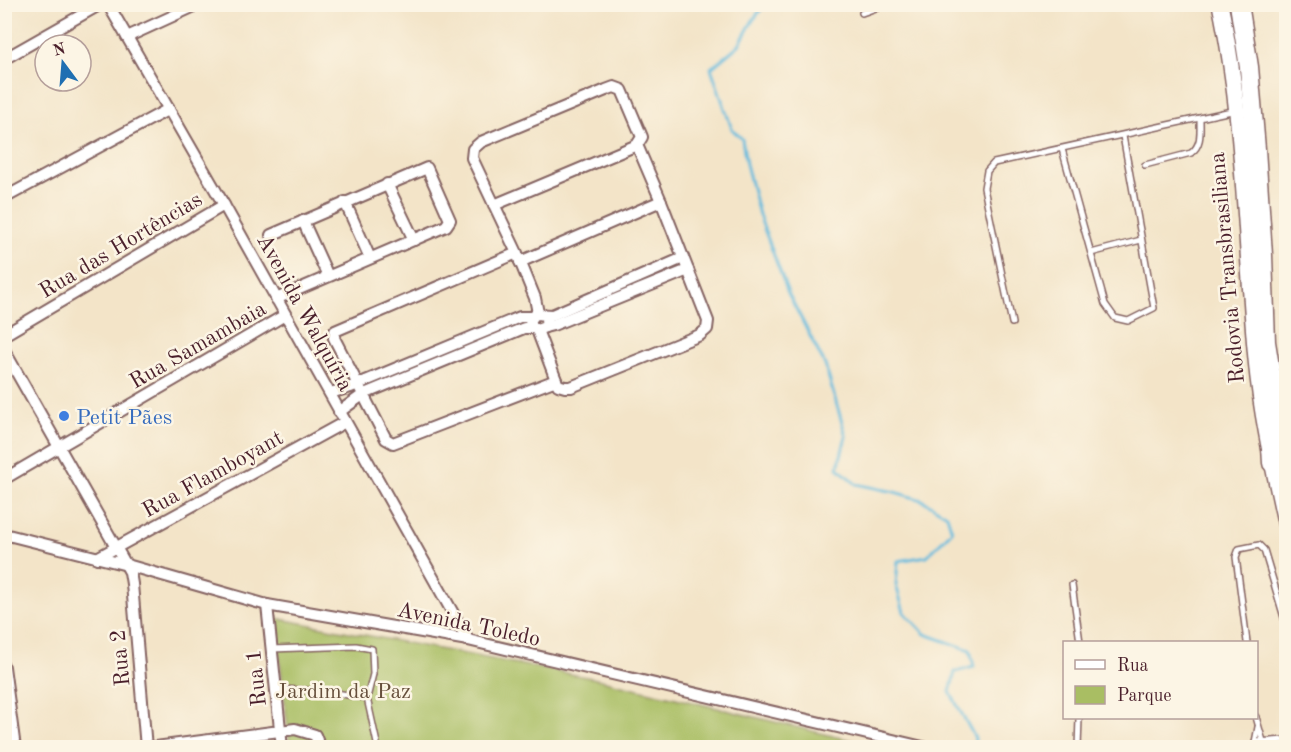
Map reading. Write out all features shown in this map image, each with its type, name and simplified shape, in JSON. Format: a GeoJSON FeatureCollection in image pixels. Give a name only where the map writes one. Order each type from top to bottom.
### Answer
{"type":"FeatureCollection","features":[{"type":"Feature","properties":{"kind":"highway","name":"Rodovia Transbrasiliana"},"geometry":{"type":"LineString","coordinates":[[1239,4],[1249,68],[1263,255],[1266,342],[1262,383],[1270,433],[1279,465]]}},
{"type":"Feature","properties":{"kind":"main road","name":"Rodovia Transbrasiliana"},"geometry":{"type":"LineString","coordinates":[[1220,4],[1228,41],[1237,110],[1256,363],[1279,465],[1287,526]]}},
{"type":"Feature","properties":{"kind":"street"},"geometry":{"type":"LineString","coordinates":[[4,59],[101,4]]}},
{"type":"Feature","properties":{"kind":"street","name":"Avenida Walquíria"},"geometry":{"type":"LineString","coordinates":[[108,4],[224,205],[468,640]]}},
{"type":"Feature","properties":{"kind":"street"},"geometry":{"type":"LineString","coordinates":[[127,37],[199,4]]}},
{"type":"Feature","properties":{"kind":"street"},"geometry":{"type":"LineString","coordinates":[[494,205],[637,145],[642,137],[622,90],[614,87],[481,142],[473,148],[471,153],[494,205],[518,257],[536,298],[538,322],[558,385],[571,387],[704,332],[708,321],[637,145]]}},
{"type":"Feature","properties":{"kind":"street"},"geometry":{"type":"LineString","coordinates":[[4,198],[169,109]]}},
{"type":"Feature","properties":{"kind":"street"},"geometry":{"type":"LineString","coordinates":[[271,235],[427,168],[450,220],[446,226],[276,299]]}},
{"type":"Feature","properties":{"kind":"street"},"geometry":{"type":"LineString","coordinates":[[387,184],[414,240]]}},
{"type":"Feature","properties":{"kind":"street"},"geometry":{"type":"LineString","coordinates":[[556,380],[393,443],[386,439],[334,338],[335,331],[661,201]]}},
{"type":"Feature","properties":{"kind":"street"},"geometry":{"type":"LineString","coordinates":[[345,202],[370,258]]}},
{"type":"Feature","properties":{"kind":"street","name":"Rua das Hortências"},"geometry":{"type":"LineString","coordinates":[[4,335],[224,205]]}},
{"type":"Feature","properties":{"kind":"street"},"geometry":{"type":"LineString","coordinates":[[303,221],[328,276]]}},
{"type":"Feature","properties":{"kind":"street"},"geometry":{"type":"LineString","coordinates":[[538,322],[683,258]]}},
{"type":"Feature","properties":{"kind":"street"},"geometry":{"type":"LineString","coordinates":[[330,393],[361,389],[520,317],[553,325],[688,270]]}},
{"type":"Feature","properties":{"kind":"street","name":"Rua Samambaia"},"geometry":{"type":"LineString","coordinates":[[4,479],[285,315]]}},
{"type":"Feature","properties":{"kind":"street"},"geometry":{"type":"LineString","coordinates":[[4,350],[127,565]]}},
{"type":"Feature","properties":{"kind":"street"},"geometry":{"type":"LineString","coordinates":[[339,412],[361,389]]}},
{"type":"Feature","properties":{"kind":"street","name":"Rua Flamboyant"},"geometry":{"type":"LineString","coordinates":[[97,558],[345,422]]}},
{"type":"Feature","properties":{"kind":"street","name":"Avenida Toledo"},"geometry":{"type":"LineString","coordinates":[[4,534],[267,604],[468,640],[927,747]]}},
{"type":"Feature","properties":{"kind":"street","name":"Rua 2"},"geometry":{"type":"LineString","coordinates":[[127,565],[132,584],[147,747]]}},
{"type":"Feature","properties":{"kind":"street","name":"Rua 1"},"geometry":{"type":"LineString","coordinates":[[267,604],[282,747]]}},
{"type":"Feature","properties":{"kind":"street"},"geometry":{"type":"LineString","coordinates":[[4,667],[15,747]]}},
{"type":"Feature","properties":{"kind":"street"},"geometry":{"type":"LineString","coordinates":[[147,747],[295,729],[315,735],[320,747]]}},
{"type":"Feature","properties":{"kind":"lane"},"geometry":{"type":"LineString","coordinates":[[862,13],[887,4]]}},
{"type":"Feature","properties":{"kind":"lane"},"geometry":{"type":"LineString","coordinates":[[1012,324],[984,188],[987,171],[994,164],[1237,110]]}},
{"type":"Feature","properties":{"kind":"lane"},"geometry":{"type":"LineString","coordinates":[[1145,165],[1191,153],[1197,149],[1200,119]]}},
{"type":"Feature","properties":{"kind":"lane"},"geometry":{"type":"LineString","coordinates":[[1062,149],[1105,304],[1115,318],[1128,321],[1154,308],[1123,136]]}},
{"type":"Feature","properties":{"kind":"lane"},"geometry":{"type":"LineString","coordinates":[[1091,253],[1141,240]]}},
{"type":"Feature","properties":{"kind":"lane"},"geometry":{"type":"LineString","coordinates":[[1247,641],[1236,557],[1239,549],[1258,545],[1264,550],[1287,624]]}},
{"type":"Feature","properties":{"kind":"lane"},"geometry":{"type":"LineString","coordinates":[[1072,585],[1080,641]]}},
{"type":"Feature","properties":{"kind":"lane"},"geometry":{"type":"LineString","coordinates":[[272,649],[356,646],[372,649],[373,674],[367,698],[378,747]]}},
{"type":"Feature","properties":{"kind":"lane"},"geometry":{"type":"LineString","coordinates":[[277,689],[323,691],[367,698]]}},
{"type":"Feature","properties":{"kind":"lane"},"geometry":{"type":"LineString","coordinates":[[1078,719],[1078,747]]}},
{"type":"Feature","properties":{"kind":"lane"},"geometry":{"type":"LineString","coordinates":[[1257,719],[1257,745],[1287,740]]}},
{"type":"Feature","properties":{"kind":"lane"},"geometry":{"type":"LineString","coordinates":[[1258,725],[1265,744]]}},
{"type":"Feature","properties":{"kind":"green space","name":"Jardim da Paz"},"geometry":{"type":"Polygon","coordinates":[[[275,618],[597,679],[879,747],[290,747],[275,618]]]}},
{"type":"Feature","properties":{"kind":"waterway"},"geometry":{"type":"LineString","coordinates":[[763,4],[739,45],[711,68],[732,129],[742,139],[759,215],[788,293],[825,365],[846,436],[838,468],[856,484],[922,500],[947,515],[952,531],[927,556],[898,561],[896,585],[904,612],[925,634],[970,650],[974,667],[955,672],[950,692],[975,738],[974,748]]}},
{"type":"Feature","properties":{"kind":"place","name":"Petit Pães"},"geometry":{"type":"Point","coordinates":[64,416]}}]}
